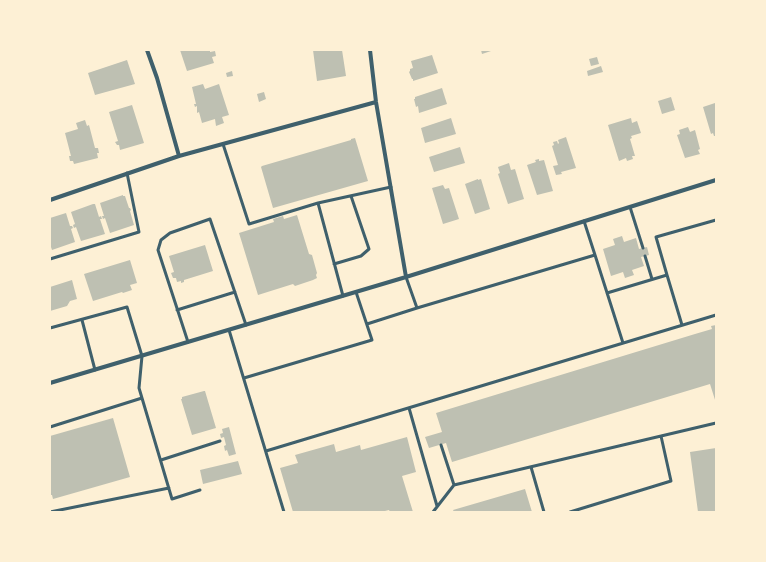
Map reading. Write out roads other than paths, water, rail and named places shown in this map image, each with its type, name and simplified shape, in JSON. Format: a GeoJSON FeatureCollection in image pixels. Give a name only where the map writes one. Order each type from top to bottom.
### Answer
{"type":"FeatureCollection","features":[{"type":"Feature","properties":{"kind":"street"},"geometry":{"type":"LineString","coordinates":[[147,50],[157,78],[179,156]]}},
{"type":"Feature","properties":{"kind":"street"},"geometry":{"type":"LineString","coordinates":[[370,50],[376,102],[406,277]]}},
{"type":"Feature","properties":{"kind":"street"},"geometry":{"type":"LineString","coordinates":[[50,200],[179,156],[376,102]]}},
{"type":"Feature","properties":{"kind":"street"},"geometry":{"type":"LineString","coordinates":[[50,384],[406,277],[716,180]]}},
{"type":"Feature","properties":{"kind":"lane"},"geometry":{"type":"LineString","coordinates":[[223,144],[249,224],[318,203],[391,187]]}},
{"type":"Feature","properties":{"kind":"lane"},"geometry":{"type":"LineString","coordinates":[[50,259],[139,232],[128,173]]}},
{"type":"Feature","properties":{"kind":"lane"},"geometry":{"type":"LineString","coordinates":[[334,264],[361,256],[369,249],[351,196]]}},
{"type":"Feature","properties":{"kind":"lane"},"geometry":{"type":"LineString","coordinates":[[318,203],[343,296]]}},
{"type":"Feature","properties":{"kind":"lane"},"geometry":{"type":"LineString","coordinates":[[630,207],[643,248]]}},
{"type":"Feature","properties":{"kind":"lane"},"geometry":{"type":"LineString","coordinates":[[188,342],[158,250],[161,240],[170,233],[210,219],[246,325]]}},
{"type":"Feature","properties":{"kind":"lane"},"geometry":{"type":"LineString","coordinates":[[682,325],[656,238],[716,220]]}},
{"type":"Feature","properties":{"kind":"lane"},"geometry":{"type":"LineString","coordinates":[[584,221],[623,343]]}},
{"type":"Feature","properties":{"kind":"lane"},"geometry":{"type":"LineString","coordinates":[[366,324],[595,255]]}},
{"type":"Feature","properties":{"kind":"lane"},"geometry":{"type":"LineString","coordinates":[[645,256],[652,279]]}},
{"type":"Feature","properties":{"kind":"lane"},"geometry":{"type":"LineString","coordinates":[[607,293],[667,275]]}},
{"type":"Feature","properties":{"kind":"lane"},"geometry":{"type":"LineString","coordinates":[[406,277],[417,308]]}},
{"type":"Feature","properties":{"kind":"lane"},"geometry":{"type":"LineString","coordinates":[[178,310],[235,292]]}},
{"type":"Feature","properties":{"kind":"lane"},"geometry":{"type":"LineString","coordinates":[[244,378],[372,340],[356,292]]}},
{"type":"Feature","properties":{"kind":"lane"},"geometry":{"type":"LineString","coordinates":[[50,328],[128,307],[142,356],[139,388],[172,499],[200,490]]}},
{"type":"Feature","properties":{"kind":"lane"},"geometry":{"type":"LineString","coordinates":[[266,450],[716,315]]}},
{"type":"Feature","properties":{"kind":"lane"},"geometry":{"type":"LineString","coordinates":[[82,320],[95,370]]}},
{"type":"Feature","properties":{"kind":"lane"},"geometry":{"type":"LineString","coordinates":[[229,330],[284,512]]}},
{"type":"Feature","properties":{"kind":"lane"},"geometry":{"type":"LineString","coordinates":[[50,426],[142,398]]}},
{"type":"Feature","properties":{"kind":"lane"},"geometry":{"type":"LineString","coordinates":[[408,408],[438,506]]}},
{"type":"Feature","properties":{"kind":"lane"},"geometry":{"type":"LineString","coordinates":[[433,512],[454,485],[716,423]]}},
{"type":"Feature","properties":{"kind":"lane"},"geometry":{"type":"LineString","coordinates":[[570,512],[671,481],[661,436]]}},
{"type":"Feature","properties":{"kind":"lane"},"geometry":{"type":"LineString","coordinates":[[161,460],[220,441]]}},
{"type":"Feature","properties":{"kind":"lane"},"geometry":{"type":"LineString","coordinates":[[441,445],[454,485]]}},
{"type":"Feature","properties":{"kind":"lane"},"geometry":{"type":"LineString","coordinates":[[531,467],[544,512]]}},
{"type":"Feature","properties":{"kind":"lane"},"geometry":{"type":"LineString","coordinates":[[50,512],[169,488]]}}]}
